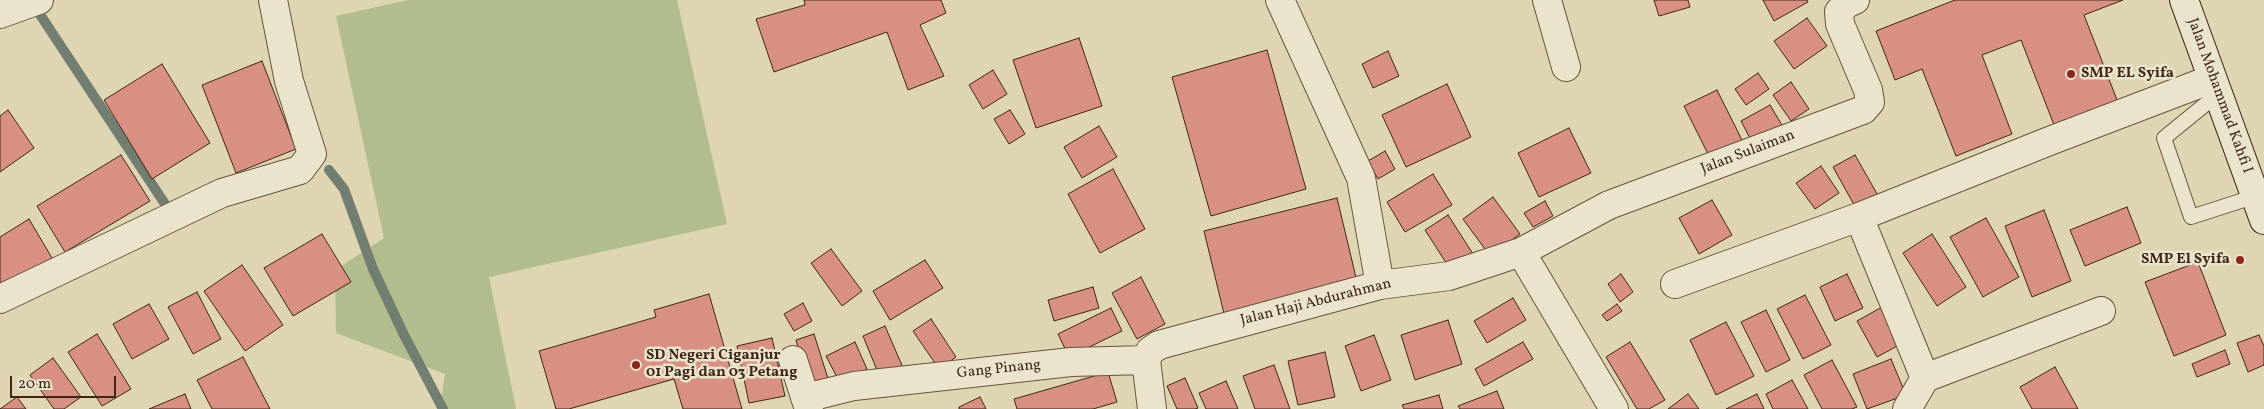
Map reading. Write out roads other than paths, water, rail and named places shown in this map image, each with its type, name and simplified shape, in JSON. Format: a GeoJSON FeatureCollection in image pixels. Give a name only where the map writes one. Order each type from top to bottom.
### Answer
{"type":"FeatureCollection","features":[{"type":"Feature","properties":{"kind":"street"},"geometry":{"type":"LineString","coordinates":[[0,14],[39,0]]}},
{"type":"Feature","properties":{"kind":"street"},"geometry":{"type":"LineString","coordinates":[[0,298],[222,193],[300,170],[312,154],[289,81],[273,0]]}},
{"type":"Feature","properties":{"kind":"street"},"geometry":{"type":"LineString","coordinates":[[1547,0],[1566,66]]}},
{"type":"Feature","properties":{"kind":"street","name":"Jalan Sulaiman"},"geometry":{"type":"LineString","coordinates":[[1521,252],[1609,206],[1862,110],[1870,102],[1868,90],[1840,24],[1839,12],[1846,4],[1855,0]]}},
{"type":"Feature","properties":{"kind":"street","name":"Jalan Mohammad Kahfi I"},"geometry":{"type":"LineString","coordinates":[[2184,0],[2215,86],[2260,200]]}},
{"type":"Feature","properties":{"kind":"street"},"geometry":{"type":"LineString","coordinates":[[1290,2],[1361,178],[1380,284]]}},
{"type":"Feature","properties":{"kind":"street"},"geometry":{"type":"LineString","coordinates":[[1675,284],[1859,217],[2052,140],[2215,86]]}},
{"type":"Feature","properties":{"kind":"street"},"geometry":{"type":"LineString","coordinates":[[1859,217],[1925,378]]}},
{"type":"Feature","properties":{"kind":"street"},"geometry":{"type":"LineString","coordinates":[[1521,252],[1614,409]]}},
{"type":"Feature","properties":{"kind":"street","name":"Jalan Haji Abdurahman"},"geometry":{"type":"LineString","coordinates":[[1146,360],[1150,351],[1160,344],[1380,284],[1449,276],[1521,252]]}},
{"type":"Feature","properties":{"kind":"street"},"geometry":{"type":"LineString","coordinates":[[1907,409],[1925,378],[2101,310]]}},
{"type":"Feature","properties":{"kind":"street"},"geometry":{"type":"LineString","coordinates":[[793,360],[807,403]]}},
{"type":"Feature","properties":{"kind":"street"},"geometry":{"type":"LineString","coordinates":[[1146,360],[1152,409]]}},
{"type":"Feature","properties":{"kind":"street","name":"Gang Pinang"},"geometry":{"type":"LineString","coordinates":[[807,403],[854,386],[883,382],[1071,362],[1146,360]]}},
{"type":"Feature","properties":{"kind":"lane"},"geometry":{"type":"LineString","coordinates":[[2215,86],[2164,138],[2191,217],[2260,200]]}},
{"type":"Feature","properties":{"kind":"waterway"},"geometry":{"type":"LineString","coordinates":[[39,13],[167,207]]}},
{"type":"Feature","properties":{"kind":"waterway"},"geometry":{"type":"LineString","coordinates":[[329,170],[344,189],[373,269],[404,335],[443,409]]}},
{"type":"Feature","properties":{"kind":"place","name":"SMP EL Syifa"},"geometry":{"type":"Point","coordinates":[2071,74]}},
{"type":"Feature","properties":{"kind":"place","name":"SMP El Syifa"},"geometry":{"type":"Point","coordinates":[2240,260]}},
{"type":"Feature","properties":{"kind":"place","name":"SD Negeri Ciganjur 01 Pagi dan 03 Petang"},"geometry":{"type":"Point","coordinates":[636,365]}}]}
